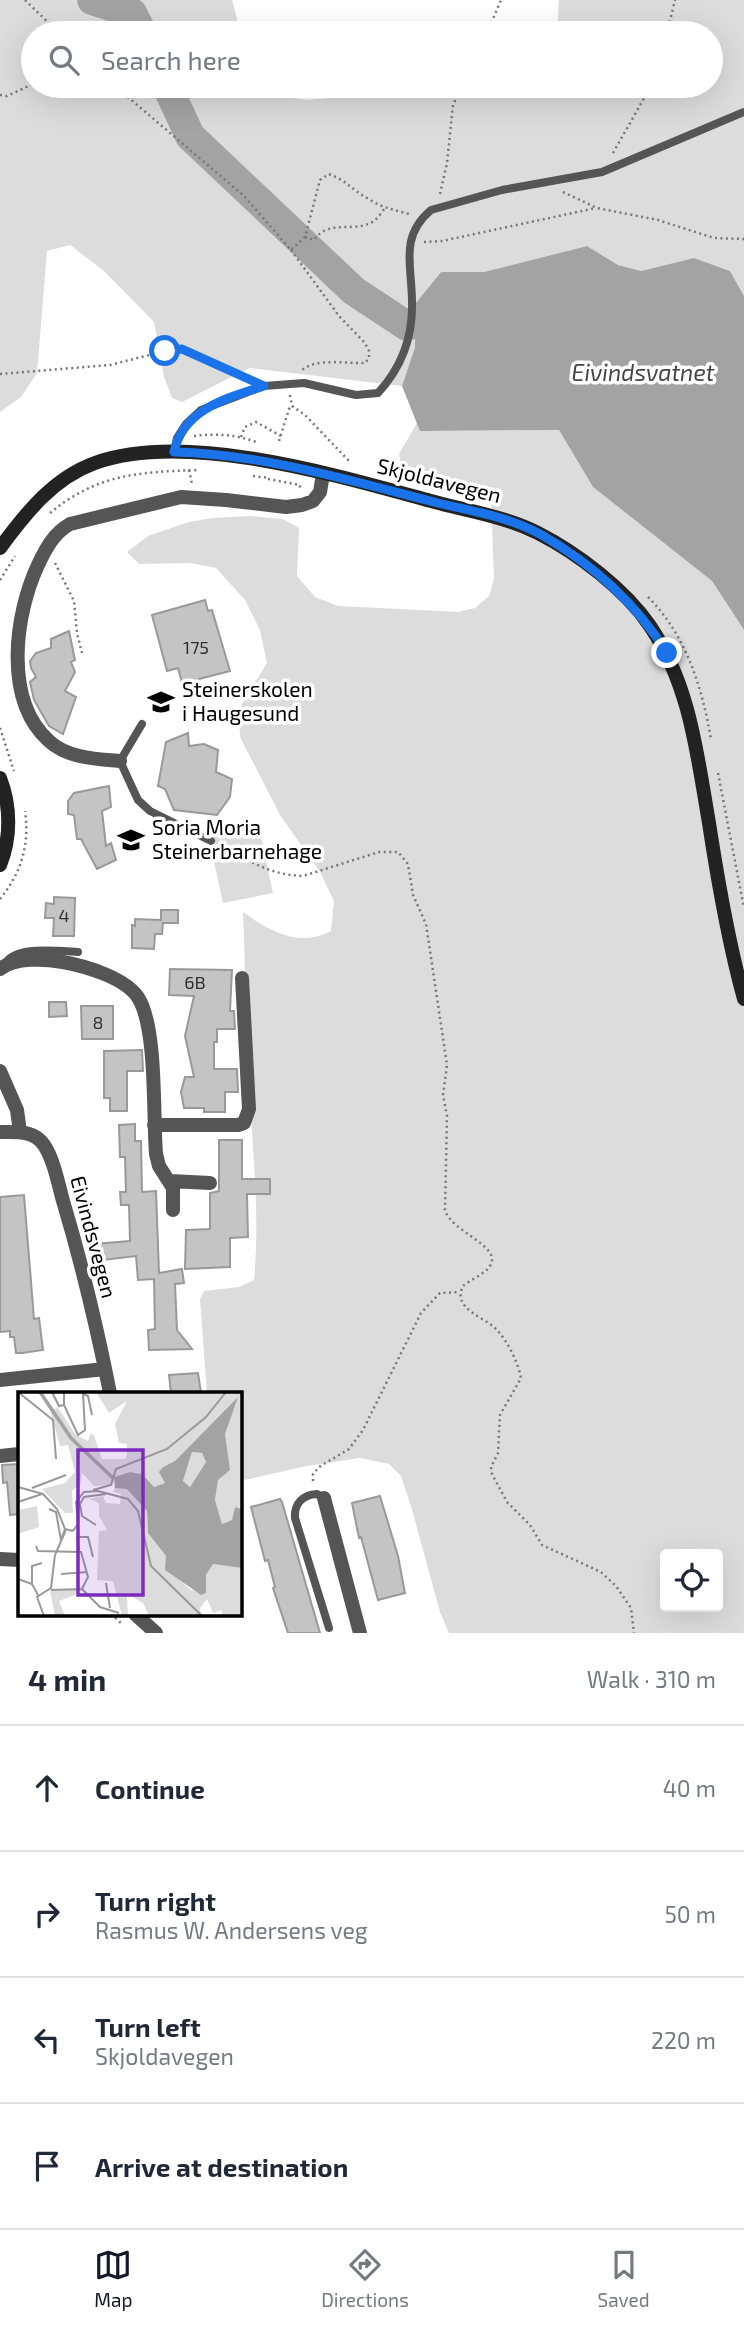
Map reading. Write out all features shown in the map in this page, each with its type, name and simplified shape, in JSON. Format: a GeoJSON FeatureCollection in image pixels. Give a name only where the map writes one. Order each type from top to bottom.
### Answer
{"type":"FeatureCollection","features":[{"type":"Feature","properties":{"kind":"main road","name":"Skjoldavegen"},"geometry":{"type":"LineString","coordinates":[[0,548],[47,491],[73,473],[116,457],[175,445],[323,474],[503,518],[538,533],[569,551],[599,574],[648,623],[667,653],[680,683],[690,717],[723,908],[744,999]]}},
{"type":"Feature","properties":{"kind":"main road"},"geometry":{"type":"LineString","coordinates":[[0,778],[9,820],[6,850],[0,865]]}},
{"type":"Feature","properties":{"kind":"street"},"geometry":{"type":"LineString","coordinates":[[120,761],[90,759],[66,752],[49,741],[33,721],[23,698],[18,669],[23,604],[46,548],[61,529],[70,524],[181,497],[286,507],[302,505],[313,501],[320,492],[323,474]]}},
{"type":"Feature","properties":{"kind":"street"},"geometry":{"type":"LineString","coordinates":[[2,967],[23,961],[58,961],[84,966],[116,978],[139,998],[149,1031],[156,1154],[159,1166],[173,1188],[173,1210]]}},
{"type":"Feature","properties":{"kind":"street"},"geometry":{"type":"LineString","coordinates":[[154,1125],[244,1123],[249,1109],[242,978]]}},
{"type":"Feature","properties":{"kind":"street"},"geometry":{"type":"LineString","coordinates":[[0,1071],[18,1111],[20,1132],[0,1132]]}},
{"type":"Feature","properties":{"kind":"street","name":"Eivindsvegen"},"geometry":{"type":"LineString","coordinates":[[20,1132],[34,1136],[44,1144],[51,1161],[78,1251],[110,1392]]}},
{"type":"Feature","properties":{"kind":"street"},"geometry":{"type":"LineString","coordinates":[[170,1181],[211,1184]]}},
{"type":"Feature","properties":{"kind":"street"},"geometry":{"type":"LineString","coordinates":[[0,1380],[105,1368]]}},
{"type":"Feature","properties":{"kind":"street"},"geometry":{"type":"LineString","coordinates":[[0,1456],[18,1454]]}},
{"type":"Feature","properties":{"kind":"street"},"geometry":{"type":"LineString","coordinates":[[320,1496],[360,1633]]}},
{"type":"Feature","properties":{"kind":"street"},"geometry":{"type":"LineString","coordinates":[[0,1559],[18,1560]]}},
{"type":"Feature","properties":{"kind":"street"},"geometry":{"type":"LineString","coordinates":[[137,1616],[156,1633]]}},
{"type":"Feature","properties":{"kind":"lane"},"geometry":{"type":"LineString","coordinates":[[175,445],[186,424],[201,410],[264,386],[293,383],[356,395],[378,393],[391,379],[409,338],[412,303],[409,264],[411,243],[413,232],[422,217],[431,210],[502,190],[602,172],[744,113]]}},
{"type":"Feature","properties":{"kind":"lane"},"geometry":{"type":"LineString","coordinates":[[142,724],[120,761],[138,800],[150,811],[211,841]]}},
{"type":"Feature","properties":{"kind":"lane"},"geometry":{"type":"LineString","coordinates":[[2,967],[10,957],[20,952],[78,952]]}},
{"type":"Feature","properties":{"kind":"lane"},"geometry":{"type":"LineString","coordinates":[[320,1496],[304,1497],[298,1502],[295,1518],[329,1628]]}},
{"type":"Feature","properties":{"kind":"path"},"geometry":{"type":"LineString","coordinates":[[25,0],[47,21]]}},
{"type":"Feature","properties":{"kind":"path"},"geometry":{"type":"LineString","coordinates":[[492,21],[501,0]]}},
{"type":"Feature","properties":{"kind":"path"},"geometry":{"type":"LineString","coordinates":[[670,21],[675,0]]}},
{"type":"Feature","properties":{"kind":"path"},"geometry":{"type":"LineString","coordinates":[[0,96],[21,90]]}},
{"type":"Feature","properties":{"kind":"path"},"geometry":{"type":"LineString","coordinates":[[129,98],[244,196],[291,250],[339,316],[365,343],[369,351],[369,358],[365,363],[318,363],[305,367],[293,383]]}},
{"type":"Feature","properties":{"kind":"path"},"geometry":{"type":"LineString","coordinates":[[442,207],[440,185],[447,163],[450,122],[456,98]]}},
{"type":"Feature","properties":{"kind":"path"},"geometry":{"type":"LineString","coordinates":[[602,172],[644,98]]}},
{"type":"Feature","properties":{"kind":"path"},"geometry":{"type":"LineString","coordinates":[[291,250],[305,237],[320,180],[329,174],[346,181],[365,198],[386,208],[422,217]]}},
{"type":"Feature","properties":{"kind":"path"},"geometry":{"type":"LineString","coordinates":[[545,183],[597,208],[659,220],[715,238],[744,239]]}},
{"type":"Feature","properties":{"kind":"path"},"geometry":{"type":"LineString","coordinates":[[305,237],[314,240],[326,229],[340,225],[362,226],[375,221],[386,208]]}},
{"type":"Feature","properties":{"kind":"path"},"geometry":{"type":"LineString","coordinates":[[411,243],[442,241],[597,208]]}},
{"type":"Feature","properties":{"kind":"path"},"geometry":{"type":"LineString","coordinates":[[0,374],[110,365],[182,349],[264,386]]}},
{"type":"Feature","properties":{"kind":"path"},"geometry":{"type":"LineString","coordinates":[[279,441],[292,406],[349,461],[353,469]]}},
{"type":"Feature","properties":{"kind":"path"},"geometry":{"type":"LineString","coordinates":[[175,445],[215,433],[241,437],[245,427],[256,422],[281,436]]}},
{"type":"Feature","properties":{"kind":"path"},"geometry":{"type":"LineString","coordinates":[[268,479],[300,485]]}},
{"type":"Feature","properties":{"kind":"path"},"geometry":{"type":"LineString","coordinates":[[46,548],[74,601],[82,653]]}},
{"type":"Feature","properties":{"kind":"path"},"geometry":{"type":"LineString","coordinates":[[642,591],[670,624],[689,658],[705,704],[712,744]]}},
{"type":"Feature","properties":{"kind":"path"},"geometry":{"type":"LineString","coordinates":[[718,771],[744,908]]}},
{"type":"Feature","properties":{"kind":"path"},"geometry":{"type":"LineString","coordinates":[[211,841],[272,873],[291,876],[303,876],[379,852],[398,852],[405,858],[413,895],[428,934],[447,1065],[443,1095],[447,1116],[445,1210],[452,1224],[484,1245],[492,1259],[487,1269],[469,1280],[460,1292]]}},
{"type":"Feature","properties":{"kind":"path"},"geometry":{"type":"LineString","coordinates":[[320,1496],[313,1474],[319,1467],[349,1449],[363,1430],[421,1313],[440,1293],[460,1292]]}},
{"type":"Feature","properties":{"kind":"path"},"geometry":{"type":"LineString","coordinates":[[460,1292],[464,1306],[499,1333],[520,1369],[521,1378],[500,1415],[498,1453],[491,1467],[492,1474],[507,1502],[530,1525],[542,1545],[601,1572],[616,1586],[631,1608],[634,1633]]}},
{"type":"Feature","properties":{"kind":"shaded area"},"geometry":{"type":"Polygon","coordinates":[[[0,0],[232,0],[238,21],[21,21],[21,98],[308,100],[723,98],[723,21],[558,21],[559,0],[744,0],[744,296],[730,271],[694,258],[641,271],[618,265],[587,246],[484,272],[441,272],[415,304],[415,347],[402,386],[249,368],[182,402],[172,398],[164,377],[154,322],[104,271],[70,245],[47,251],[37,373],[21,397],[0,412],[0,0]]]}},
{"type":"Feature","properties":{"kind":"shaded area"},"geometry":{"type":"Polygon","coordinates":[[[417,423],[420,431],[559,430],[593,487],[712,581],[744,630],[744,1633],[449,1633],[440,1612],[401,1476],[389,1464],[360,1458],[242,1481],[242,1392],[207,1392],[200,1299],[204,1291],[239,1287],[254,1280],[256,1256],[243,912],[274,931],[308,938],[331,931],[334,901],[320,872],[280,815],[240,737],[239,709],[267,663],[260,630],[245,600],[216,568],[190,563],[139,564],[127,552],[148,536],[189,522],[249,516],[283,519],[299,528],[297,576],[315,597],[338,606],[458,612],[475,608],[489,596],[494,579],[491,497],[467,486],[402,470],[399,454],[417,423]]]}},
{"type":"Feature","properties":{"kind":"shaded area"},"geometry":{"type":"Polygon","coordinates":[[[258,823],[273,893],[223,903],[208,834],[258,823]]]}},
{"type":"Feature","properties":{"kind":"water","name":"Eivindsvatnet"},"geometry":{"type":"Polygon","coordinates":[[[587,246],[618,265],[641,271],[694,258],[730,271],[744,296],[744,630],[712,581],[593,487],[559,430],[420,431],[402,386],[415,347],[415,304],[441,272],[484,272],[587,246]]]}},
{"type":"Feature","properties":{"kind":"building"},"geometry":{"type":"Polygon","coordinates":[[[205,600],[208,611],[212,610],[230,671],[199,679],[202,692],[186,697],[178,668],[167,671],[152,615],[205,600]]]}},
{"type":"Feature","properties":{"kind":"building"},"geometry":{"type":"Polygon","coordinates":[[[69,631],[75,660],[71,662],[75,672],[65,691],[76,697],[63,734],[49,726],[34,700],[30,682],[36,677],[30,661],[36,653],[51,648],[51,639],[69,631]]]}},
{"type":"Feature","properties":{"kind":"building"},"geometry":{"type":"Polygon","coordinates":[[[188,733],[189,746],[204,744],[218,750],[216,772],[232,779],[230,797],[217,815],[174,810],[165,789],[158,786],[166,742],[188,733]]]}},
{"type":"Feature","properties":{"kind":"building"},"geometry":{"type":"Polygon","coordinates":[[[109,786],[111,807],[102,811],[106,846],[111,843],[116,860],[97,869],[81,839],[77,839],[74,815],[68,814],[68,801],[74,793],[109,786]]]}},
{"type":"Feature","properties":{"kind":"building"},"geometry":{"type":"Polygon","coordinates":[[[54,897],[75,898],[74,936],[53,936],[54,918],[45,918],[46,903],[54,904],[54,897]]]}},
{"type":"Feature","properties":{"kind":"building"},"geometry":{"type":"Polygon","coordinates":[[[161,910],[178,910],[178,923],[163,923],[162,934],[155,934],[154,949],[132,948],[132,925],[135,926],[135,919],[161,920],[161,910]]]}},
{"type":"Feature","properties":{"kind":"building"},"geometry":{"type":"Polygon","coordinates":[[[170,969],[232,970],[230,1011],[234,1011],[235,1029],[217,1029],[217,1042],[214,1042],[214,1069],[237,1069],[238,1092],[225,1092],[225,1112],[184,1108],[181,1092],[185,1077],[194,1077],[185,1036],[194,996],[169,995],[170,969]]]}},
{"type":"Feature","properties":{"kind":"building"},"geometry":{"type":"Polygon","coordinates":[[[49,1002],[66,1002],[67,1016],[49,1017],[49,1002]]]}},
{"type":"Feature","properties":{"kind":"building"},"geometry":{"type":"Polygon","coordinates":[[[81,1006],[113,1006],[113,1039],[82,1039],[81,1006]]]}},
{"type":"Feature","properties":{"kind":"building"},"geometry":{"type":"Polygon","coordinates":[[[142,1050],[143,1071],[127,1071],[127,1111],[110,1111],[110,1098],[104,1098],[104,1051],[142,1050]]]}},
{"type":"Feature","properties":{"kind":"building"},"geometry":{"type":"Polygon","coordinates":[[[135,1124],[135,1141],[141,1141],[142,1192],[156,1191],[159,1273],[182,1269],[184,1283],[175,1284],[177,1330],[192,1349],[149,1350],[148,1330],[155,1329],[154,1279],[138,1280],[136,1256],[95,1261],[94,1244],[130,1241],[129,1205],[121,1205],[120,1192],[126,1192],[125,1157],[120,1157],[119,1125],[135,1124]]]}},
{"type":"Feature","properties":{"kind":"building"},"geometry":{"type":"Polygon","coordinates":[[[219,1140],[242,1140],[242,1179],[270,1179],[270,1194],[247,1194],[248,1237],[230,1238],[230,1267],[185,1269],[186,1230],[210,1229],[210,1193],[219,1191],[219,1140]]]}},
{"type":"Feature","properties":{"kind":"building"},"geometry":{"type":"Polygon","coordinates":[[[24,1195],[34,1319],[39,1318],[43,1350],[16,1353],[14,1337],[10,1337],[10,1331],[0,1332],[0,1197],[24,1195]]]}},
{"type":"Feature","properties":{"kind":"building"},"geometry":{"type":"Polygon","coordinates":[[[198,1373],[201,1392],[171,1392],[169,1375],[198,1373]]]}},
{"type":"Feature","properties":{"kind":"building"},"geometry":{"type":"Polygon","coordinates":[[[18,1464],[18,1514],[10,1515],[7,1482],[3,1483],[2,1465],[18,1464]]]}},
{"type":"Feature","properties":{"kind":"building"},"geometry":{"type":"Polygon","coordinates":[[[380,1496],[398,1556],[405,1593],[378,1600],[361,1537],[359,1538],[352,1503],[380,1496]]]}},
{"type":"Feature","properties":{"kind":"building"},"geometry":{"type":"Polygon","coordinates":[[[280,1499],[320,1633],[288,1633],[273,1588],[275,1587],[268,1560],[265,1561],[251,1507],[280,1499]]]}},
{"type":"Feature","properties":{"kind":"waterway"},"geometry":{"type":"LineString","coordinates":[[92,0],[132,13],[136,21]]}},
{"type":"Feature","properties":{"kind":"waterway"},"geometry":{"type":"LineString","coordinates":[[173,98],[190,136],[354,291],[407,326]]}},
{"type":"Feature","properties":{"kind":"place","name":"Steinerskolen i Haugesund"},"geometry":{"type":"Point","coordinates":[161,702]}},
{"type":"Feature","properties":{"kind":"place","name":"Soria Moria Steinerbarnehage"},"geometry":{"type":"Point","coordinates":[131,840]}},
{"type":"Feature","properties":{"kind":"route"},"geometry":{"type":"LineString","coordinates":[[165,351],[182,349],[264,386],[201,410],[186,424],[177,438],[174,452],[233,456],[281,465],[503,518],[538,533],[569,551],[599,574],[648,623],[667,653]]}}]}
